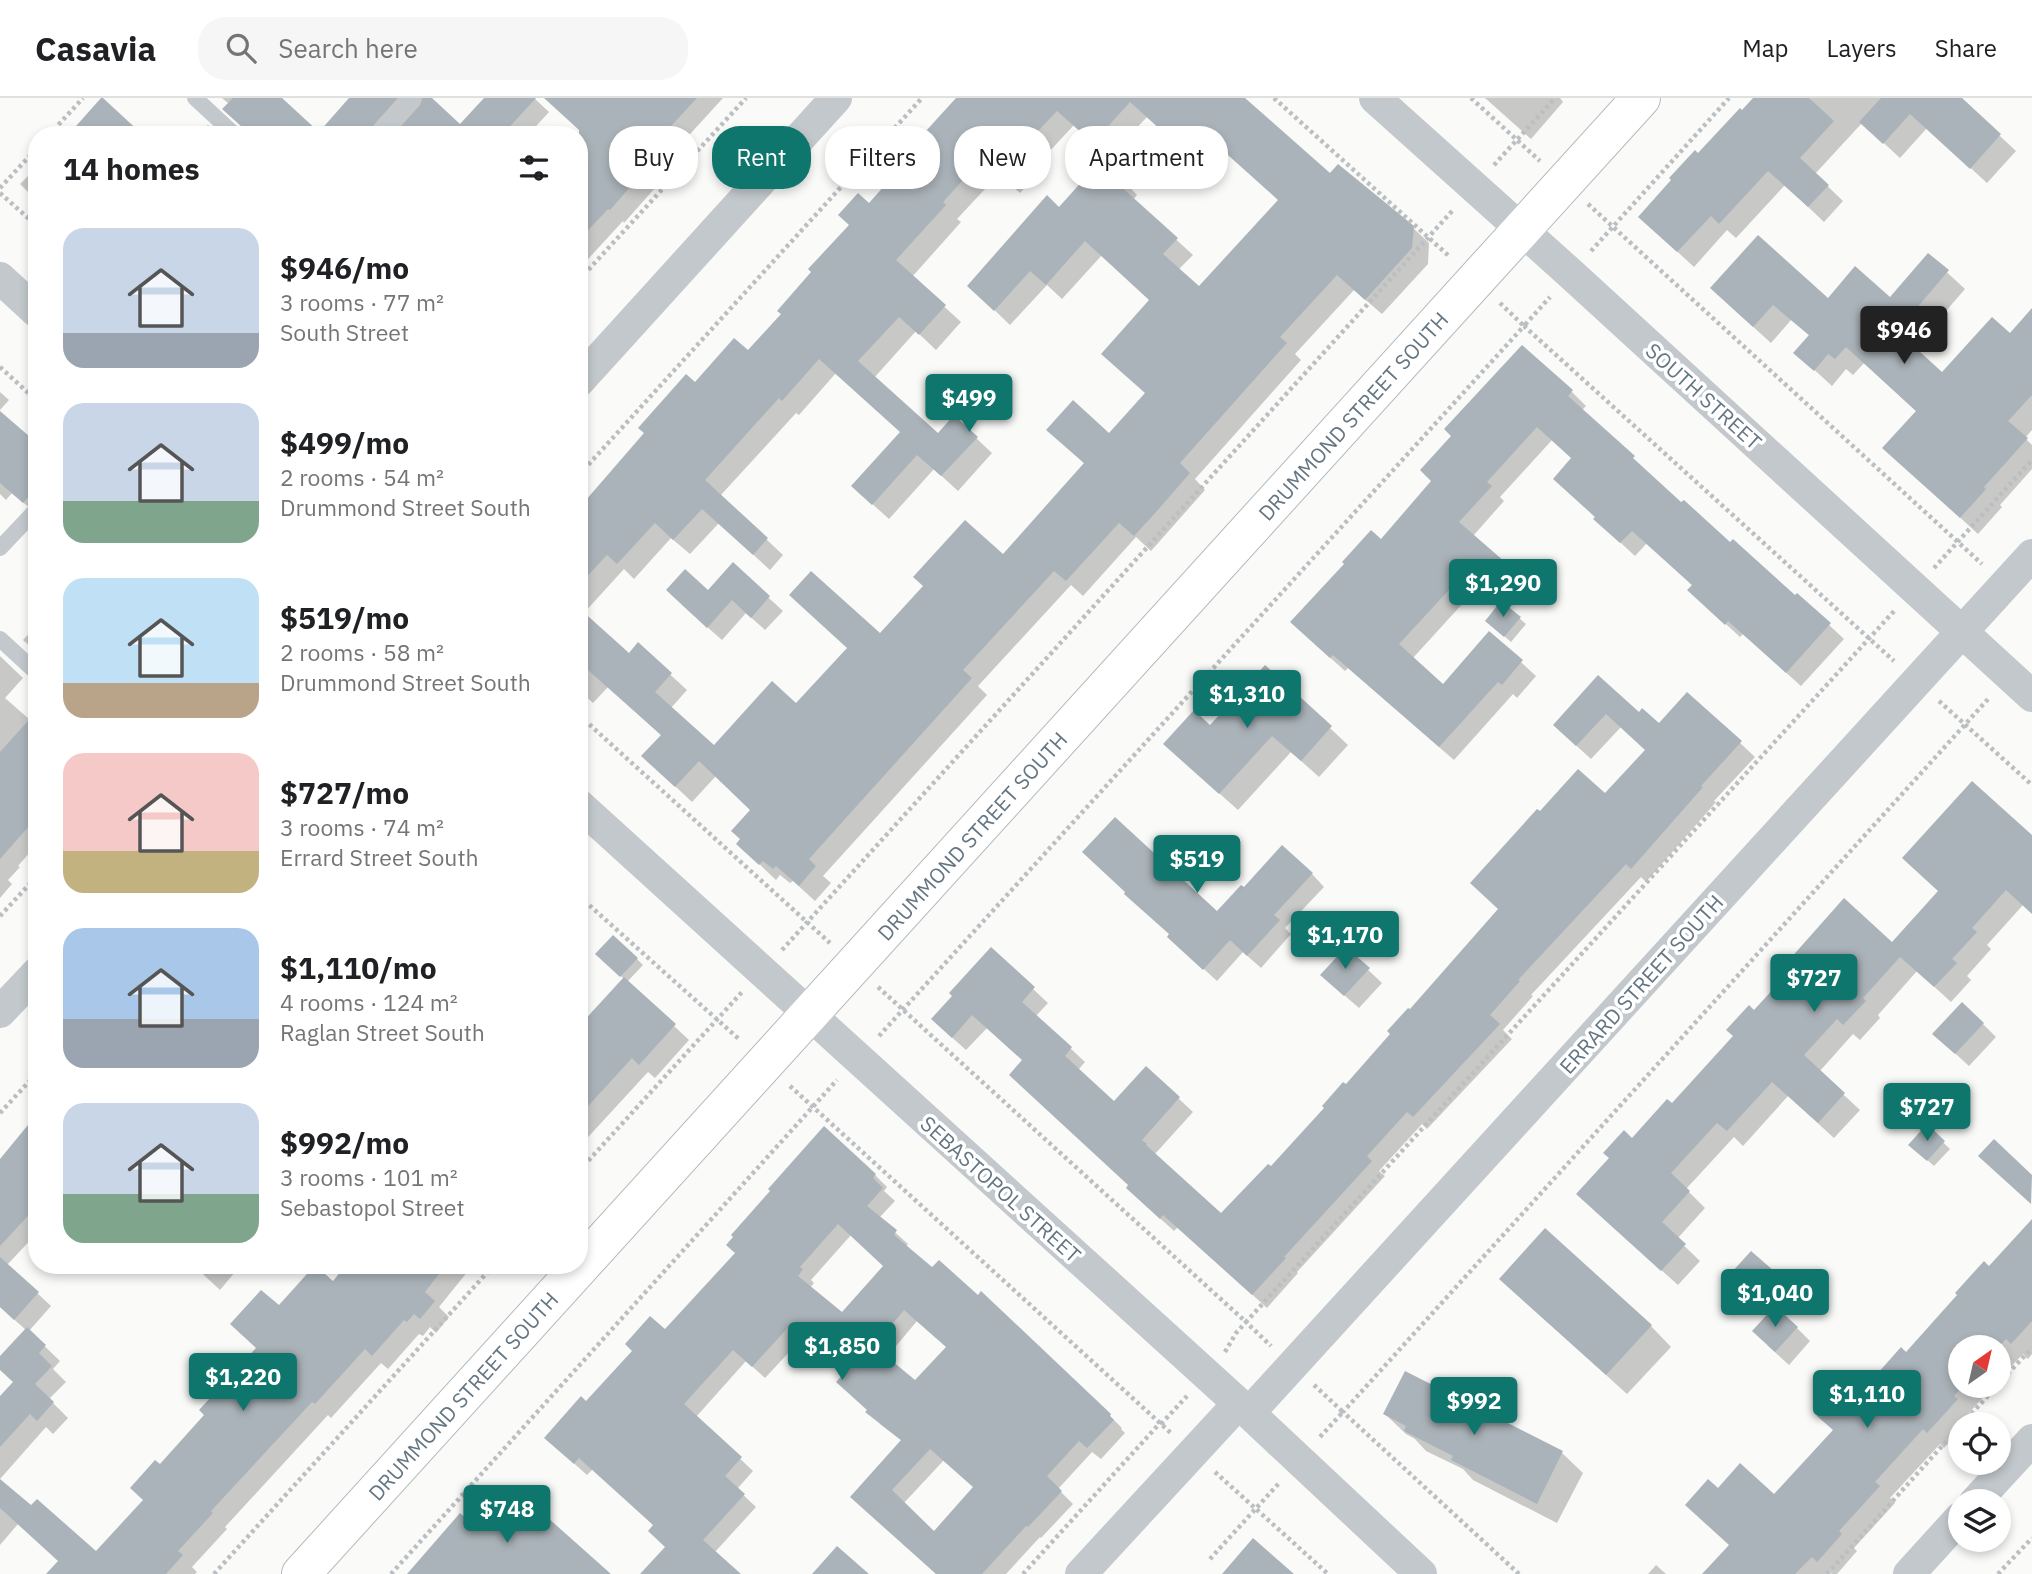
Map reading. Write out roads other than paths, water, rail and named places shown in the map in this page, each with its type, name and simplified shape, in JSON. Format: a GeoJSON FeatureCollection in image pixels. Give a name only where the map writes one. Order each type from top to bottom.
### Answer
{"type":"FeatureCollection","features":[{"type":"Feature","properties":{"kind":"main road","name":"DRUMMOND STREET SOUTH"},"geometry":{"type":"LineString","coordinates":[[588,1258],[1641,98]]}},
{"type":"Feature","properties":{"kind":"main road","name":"DRUMMOND STREET SOUTH"},"geometry":{"type":"LineString","coordinates":[[301,1574],[573,1274]]}},
{"type":"Feature","properties":{"kind":"street"},"geometry":{"type":"LineString","coordinates":[[588,371],[836,98]]}},
{"type":"Feature","properties":{"kind":"street","name":"SOUTH STREET"},"geometry":{"type":"LineString","coordinates":[[1374,98],[2032,696]]}},
{"type":"Feature","properties":{"kind":"street"},"geometry":{"type":"LineString","coordinates":[[0,278],[28,304]]}},
{"type":"Feature","properties":{"kind":"street","name":"ERRARD STREET SOUTH"},"geometry":{"type":"LineString","coordinates":[[1081,1574],[1193,1453],[1244,1408],[2032,555]]}},
{"type":"Feature","properties":{"kind":"street","name":"SEBASTOPOL STREET"},"geometry":{"type":"LineString","coordinates":[[588,814],[1244,1408],[1421,1574]]}},
{"type":"Feature","properties":{"kind":"street"},"geometry":{"type":"LineString","coordinates":[[0,1012],[28,982]]}},
{"type":"Feature","properties":{"kind":"street"},"geometry":{"type":"LineString","coordinates":[[1987,1489],[2032,1440]]}},
{"type":"Feature","properties":{"kind":"street"},"geometry":{"type":"LineString","coordinates":[[1909,1574],[1948,1531]]}},
{"type":"Feature","properties":{"kind":"lane"},"geometry":{"type":"LineString","coordinates":[[195,98],[225,126]]}},
{"type":"Feature","properties":{"kind":"lane"},"geometry":{"type":"LineString","coordinates":[[387,126],[412,98]]}},
{"type":"Feature","properties":{"kind":"lane"},"geometry":{"type":"LineString","coordinates":[[0,548],[28,518]]}},
{"type":"Feature","properties":{"kind":"lane"},"geometry":{"type":"LineString","coordinates":[[0,639],[28,665]]}}]}
